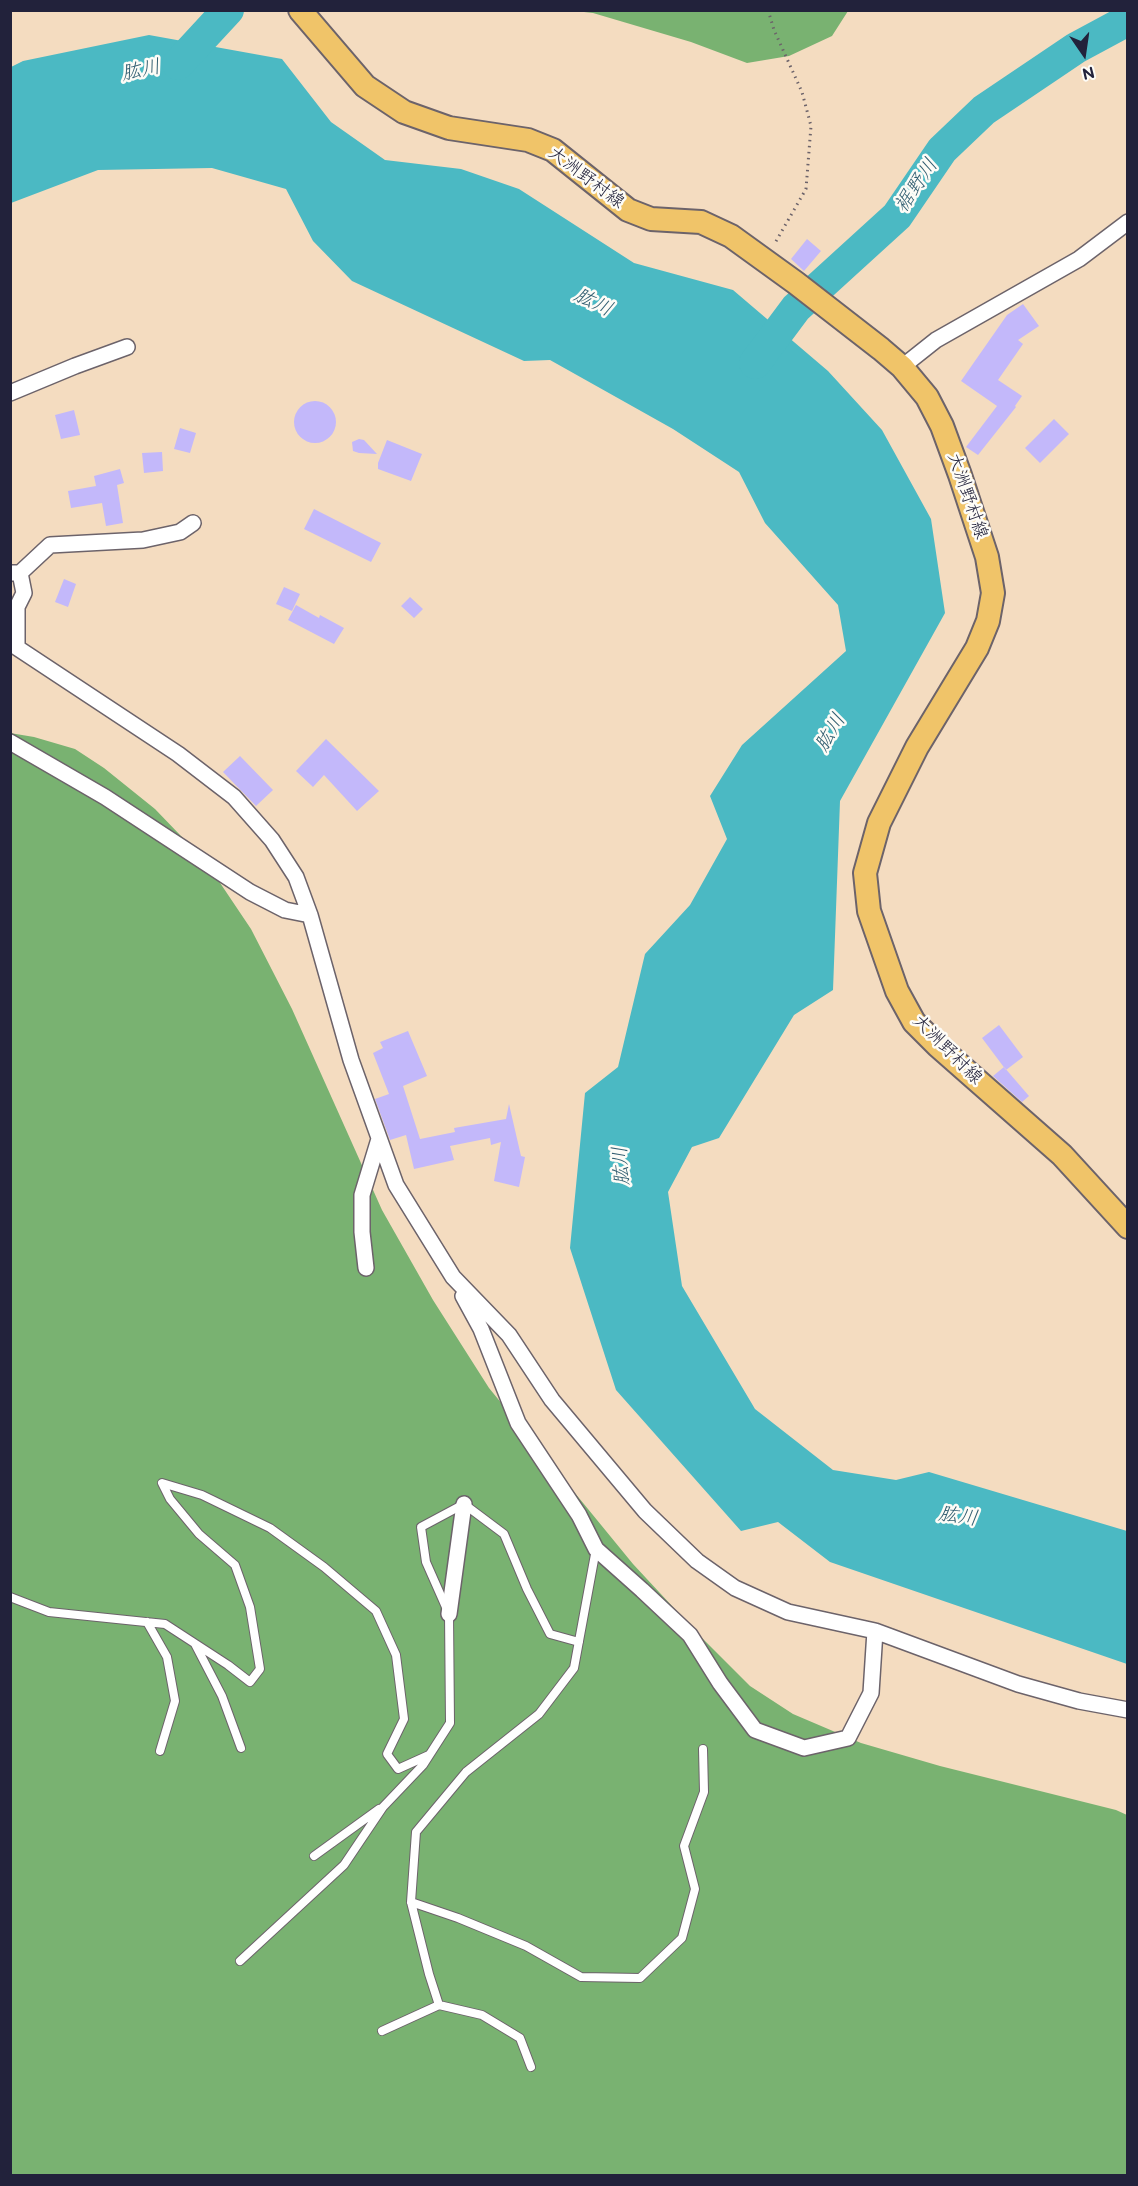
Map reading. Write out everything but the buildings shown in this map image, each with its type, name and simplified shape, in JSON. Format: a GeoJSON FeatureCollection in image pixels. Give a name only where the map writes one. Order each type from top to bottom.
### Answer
{"type":"FeatureCollection","features":[{"type":"Feature","properties":{"kind":"main road","name":"大洲野村線"},"geometry":{"type":"LineString","coordinates":[[300,10],[365,86],[404,112],[449,128],[528,140],[553,150],[628,210],[651,219],[701,222],[731,236],[796,283],[902,367],[927,398],[942,426],[987,556],[993,593],[988,621],[977,648],[917,747],[879,823],[865,873],[869,911],[897,991],[914,1022],[938,1046],[1062,1155],[1128,1227]]}},
{"type":"Feature","properties":{"kind":"street"},"geometry":{"type":"LineString","coordinates":[[902,367],[936,340],[1079,259],[1128,222]]}},
{"type":"Feature","properties":{"kind":"street"},"geometry":{"type":"LineString","coordinates":[[10,393],[127,347]]}},
{"type":"Feature","properties":{"kind":"street"},"geometry":{"type":"LineString","coordinates":[[193,523],[180,532],[143,540],[50,545],[15,573],[24,594],[17,607],[14,645],[178,754],[234,797],[272,840],[296,877],[310,915],[351,1060],[396,1185],[482,1329],[518,1423],[579,1515],[596,1549],[690,1635],[720,1683],[755,1730],[804,1748],[848,1738],[871,1693],[875,1631]]}},
{"type":"Feature","properties":{"kind":"street"},"geometry":{"type":"LineString","coordinates":[[10,741],[105,797],[250,892],[285,909],[310,915]]}},
{"type":"Feature","properties":{"kind":"street"},"geometry":{"type":"LineString","coordinates":[[366,1268],[362,1195],[379,1140]]}},
{"type":"Feature","properties":{"kind":"street"},"geometry":{"type":"LineString","coordinates":[[453,1277],[509,1335],[552,1400],[645,1511],[696,1560],[735,1588],[789,1612],[875,1631],[1018,1684],[1079,1701],[1128,1710]]}},
{"type":"Feature","properties":{"kind":"street"},"geometry":{"type":"LineString","coordinates":[[449,1614],[464,1504]]}},
{"type":"Feature","properties":{"kind":"lane"},"geometry":{"type":"LineString","coordinates":[[10,1597],[49,1612],[165,1624],[250,1682],[261,1669],[250,1607],[235,1565],[199,1534],[170,1499],[162,1483],[202,1494],[270,1528],[324,1567],[376,1611],[396,1655],[404,1719],[387,1754],[398,1769],[429,1755]]}},
{"type":"Feature","properties":{"kind":"lane"},"geometry":{"type":"LineString","coordinates":[[240,1961],[344,1865],[383,1807],[423,1765],[450,1723],[449,1614],[426,1562],[421,1527],[464,1504],[504,1534],[550,1634],[579,1642]]}},
{"type":"Feature","properties":{"kind":"lane"},"geometry":{"type":"LineString","coordinates":[[439,2006],[411,1902],[416,1832],[466,1772],[539,1714],[574,1668],[596,1549]]}},
{"type":"Feature","properties":{"kind":"lane"},"geometry":{"type":"LineString","coordinates":[[147,1622],[167,1657],[175,1701],[160,1751]]}},
{"type":"Feature","properties":{"kind":"lane"},"geometry":{"type":"LineString","coordinates":[[195,1643],[222,1696],[241,1748]]}},
{"type":"Feature","properties":{"kind":"lane"},"geometry":{"type":"LineString","coordinates":[[411,1902],[458,1918],[526,1946],[581,1977],[640,1978],[682,1938],[695,1889],[684,1846],[704,1792],[703,1749]]}},
{"type":"Feature","properties":{"kind":"lane"},"geometry":{"type":"LineString","coordinates":[[314,1856],[383,1807]]}},
{"type":"Feature","properties":{"kind":"lane"},"geometry":{"type":"LineString","coordinates":[[382,2031],[439,2006],[482,2015],[520,2038],[531,2067]]}},
{"type":"Feature","properties":{"kind":"path"},"geometry":{"type":"LineString","coordinates":[[766,261],[806,189],[811,126],[802,92],[774,30],[768,10]]}},
{"type":"Feature","properties":{"kind":"green space"},"geometry":{"type":"Polygon","coordinates":[[[848,10],[832,36],[789,56],[747,63],[691,42],[593,13],[575,11],[848,10]]]}},
{"type":"Feature","properties":{"kind":"green space"},"geometry":{"type":"Polygon","coordinates":[[[10,733],[34,737],[75,749],[104,768],[155,809],[206,862],[251,929],[292,1009],[382,1210],[433,1300],[489,1388],[633,1564],[750,1686],[793,1714],[861,1743],[940,1766],[1116,1810],[1127,1815],[1127,2175],[11,2175],[10,733]]]}},
{"type":"Feature","properties":{"kind":"water","name":"肱川"},"geometry":{"type":"Polygon","coordinates":[[[149,35],[282,59],[331,122],[385,160],[461,169],[519,189],[634,263],[733,290],[828,371],[882,430],[931,519],[945,613],[840,801],[833,990],[794,1015],[719,1138],[692,1147],[668,1192],[682,1286],[755,1409],[833,1470],[896,1480],[929,1472],[1127,1531],[1127,1664],[830,1562],[778,1522],[741,1531],[616,1390],[570,1248],[585,1093],[618,1067],[645,954],[690,905],[727,839],[710,796],[742,745],[846,651],[838,605],[765,523],[739,472],[673,429],[550,360],[524,361],[352,281],[313,241],[286,189],[212,168],[98,170],[11,203],[11,67],[23,61],[149,35]]]}},
{"type":"Feature","properties":{"kind":"waterway"},"geometry":{"type":"LineString","coordinates":[[178,64],[228,10]]}},
{"type":"Feature","properties":{"kind":"waterway","name":"裾野川"},"geometry":{"type":"LineString","coordinates":[[755,363],[796,308],[897,216],[942,150],[984,110],[1076,48],[1128,20]]}}]}
